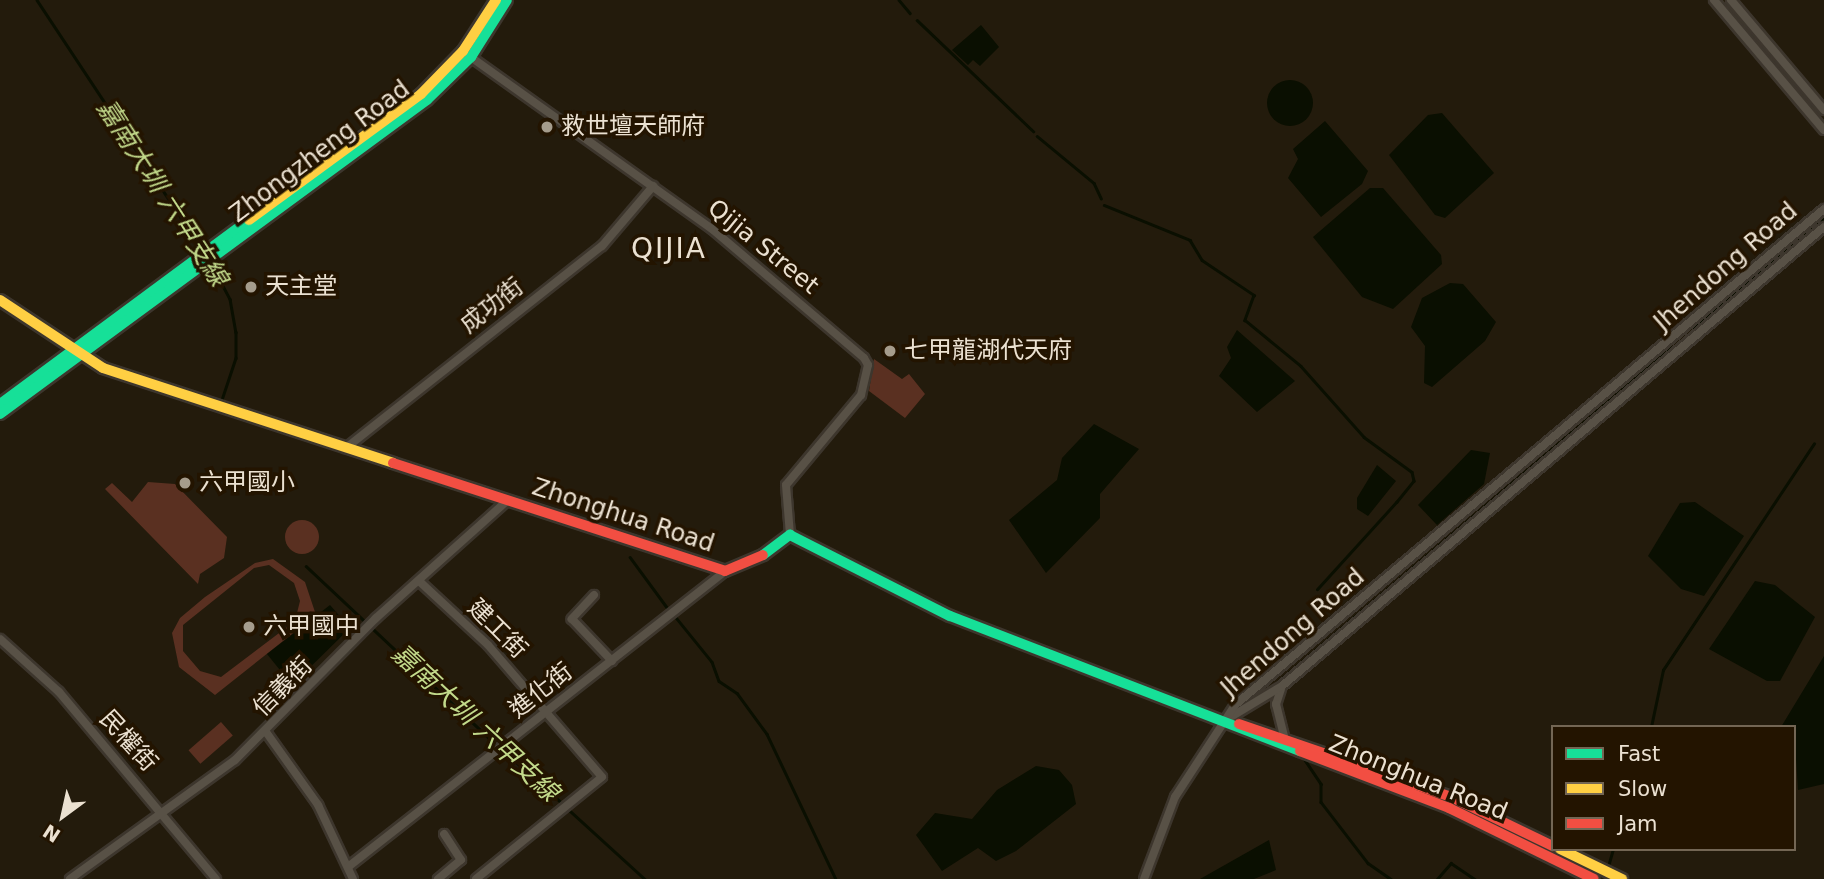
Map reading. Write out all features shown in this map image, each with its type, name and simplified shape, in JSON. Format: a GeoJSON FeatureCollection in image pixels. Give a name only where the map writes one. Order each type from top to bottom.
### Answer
{"type":"FeatureCollection","features":[{"type":"Feature","properties":{"kind":"street","name":"Zhongzheng Road"},"geometry":{"type":"LineString","coordinates":[[467,54],[496,0]]}},
{"type":"Feature","properties":{"kind":"street","name":"Zhongzheng Road"},"geometry":{"type":"LineString","coordinates":[[0,414],[421,94],[467,54],[507,0]]}},
{"type":"Feature","properties":{"kind":"street"},"geometry":{"type":"LineString","coordinates":[[1714,0],[1824,130]]}},
{"type":"Feature","properties":{"kind":"street"},"geometry":{"type":"LineString","coordinates":[[1731,0],[1824,110]]}},
{"type":"Feature","properties":{"kind":"street","name":"Qijia Street"},"geometry":{"type":"LineString","coordinates":[[467,54],[733,245],[868,365],[861,395],[786,485],[790,535]]}},
{"type":"Feature","properties":{"kind":"street","name":"成功街"},"geometry":{"type":"LineString","coordinates":[[346,448],[602,246],[653,186]]}},
{"type":"Feature","properties":{"kind":"street","name":"Jhendong Road"},"geometry":{"type":"LineString","coordinates":[[1224,722],[1254,689],[1824,209]]}},
{"type":"Feature","properties":{"kind":"street","name":"Jhendong Road"},"geometry":{"type":"LineString","coordinates":[[1224,722],[1282,686],[1824,226]]}},
{"type":"Feature","properties":{"kind":"street","name":"Zhonghua Road"},"geometry":{"type":"LineString","coordinates":[[0,300],[103,368],[725,571],[752,563],[790,535],[950,616],[1449,808],[1594,879]]}},
{"type":"Feature","properties":{"kind":"street","name":"Zhongzheng Road"},"geometry":{"type":"LineString","coordinates":[[0,404],[81,352]]}},
{"type":"Feature","properties":{"kind":"street","name":"信義街"},"geometry":{"type":"LineString","coordinates":[[70,879],[266,732],[419,581],[507,501]]}},
{"type":"Feature","properties":{"kind":"street","name":"進化街"},"geometry":{"type":"LineString","coordinates":[[348,867],[725,571]]}},
{"type":"Feature","properties":{"kind":"street","name":"建工街"},"geometry":{"type":"LineString","coordinates":[[419,581],[548,710],[602,777],[567,809],[476,879]]}},
{"type":"Feature","properties":{"kind":"street"},"geometry":{"type":"LineString","coordinates":[[594,595],[572,619],[612,661]]}},
{"type":"Feature","properties":{"kind":"street","name":"民權街"},"geometry":{"type":"LineString","coordinates":[[0,639],[39,671],[162,811],[216,879]]}},
{"type":"Feature","properties":{"kind":"street"},"geometry":{"type":"LineString","coordinates":[[1282,686],[1276,704],[1284,736]]}},
{"type":"Feature","properties":{"kind":"street"},"geometry":{"type":"LineString","coordinates":[[1144,879],[1175,797],[1224,722]]}},
{"type":"Feature","properties":{"kind":"street","name":"Zhonghua Road"},"geometry":{"type":"LineString","coordinates":[[1224,722],[1284,736],[1451,797],[1551,845]]}},
{"type":"Feature","properties":{"kind":"street"},"geometry":{"type":"LineString","coordinates":[[266,732],[318,805],[353,879]]}},
{"type":"Feature","properties":{"kind":"street"},"geometry":{"type":"LineString","coordinates":[[438,879],[461,860],[444,834]]}},
{"type":"Feature","properties":{"kind":"street"},"geometry":{"type":"LineString","coordinates":[[1564,851],[1622,879]]}},
{"type":"Feature","properties":{"kind":"shaded area"},"geometry":{"type":"Polygon","coordinates":[[[981,25],[999,47],[980,66],[973,60],[968,65],[952,50],[981,25]]]}},
{"type":"Feature","properties":{"kind":"shaded area"},"geometry":{"type":"Polygon","coordinates":[[[1290,80],[1306,87],[1313,103],[1306,119],[1290,126],[1274,119],[1267,103],[1274,87],[1290,80]]]}},
{"type":"Feature","properties":{"kind":"shaded area"},"geometry":{"type":"Polygon","coordinates":[[[1442,113],[1494,173],[1445,218],[1435,215],[1389,155],[1428,115],[1442,113]]]}},
{"type":"Feature","properties":{"kind":"shaded area"},"geometry":{"type":"Polygon","coordinates":[[[1325,121],[1368,171],[1362,184],[1321,217],[1288,178],[1298,159],[1293,149],[1325,121]]]}},
{"type":"Feature","properties":{"kind":"shaded area"},"geometry":{"type":"Polygon","coordinates":[[[1370,188],[1383,188],[1441,255],[1442,264],[1393,309],[1362,297],[1313,237],[1370,188]]]}},
{"type":"Feature","properties":{"kind":"shaded area"},"geometry":{"type":"Polygon","coordinates":[[[1450,283],[1463,284],[1496,322],[1485,341],[1432,387],[1424,383],[1425,346],[1411,327],[1422,298],[1450,283]]]}},
{"type":"Feature","properties":{"kind":"shaded area"},"geometry":{"type":"Polygon","coordinates":[[[1237,330],[1295,381],[1257,412],[1219,376],[1231,358],[1227,347],[1237,330]]]}},
{"type":"Feature","properties":{"kind":"shaded area"},"geometry":{"type":"Polygon","coordinates":[[[874,359],[902,379],[909,374],[925,394],[905,418],[869,391],[874,359]]]}},
{"type":"Feature","properties":{"kind":"shaded area"},"geometry":{"type":"Polygon","coordinates":[[[1094,424],[1139,449],[1100,494],[1100,518],[1046,573],[1009,520],[1057,480],[1062,458],[1094,424]]]}},
{"type":"Feature","properties":{"kind":"shaded area"},"geometry":{"type":"Polygon","coordinates":[[[1471,450],[1490,453],[1484,484],[1437,525],[1418,505],[1471,450]]]}},
{"type":"Feature","properties":{"kind":"shaded area"},"geometry":{"type":"Polygon","coordinates":[[[1377,465],[1396,481],[1368,516],[1357,509],[1357,498],[1377,465]]]}},
{"type":"Feature","properties":{"kind":"shaded area"},"geometry":{"type":"Polygon","coordinates":[[[148,482],[175,484],[227,537],[224,558],[200,574],[198,584],[105,489],[112,483],[132,502],[148,482]]]}},
{"type":"Feature","properties":{"kind":"shaded area"},"geometry":{"type":"Polygon","coordinates":[[[1695,502],[1744,536],[1704,596],[1681,589],[1648,556],[1680,503],[1695,502]]]}},
{"type":"Feature","properties":{"kind":"shaded area"},"geometry":{"type":"Polygon","coordinates":[[[302,520],[314,525],[319,537],[314,549],[302,554],[290,549],[285,537],[290,525],[302,520]]]}},
{"type":"Feature","properties":{"kind":"shaded area"},"geometry":{"type":"Polygon","coordinates":[[[273,559],[305,582],[316,615],[215,695],[179,667],[172,633],[180,618],[205,597],[255,563],[273,559]],[[269,565],[254,568],[183,625],[183,651],[200,671],[221,677],[295,621],[300,601],[294,583],[269,565]]]}},
{"type":"Feature","properties":{"kind":"shaded area"},"geometry":{"type":"Polygon","coordinates":[[[1755,581],[1775,585],[1815,617],[1780,681],[1767,681],[1709,649],[1755,581]]]}},
{"type":"Feature","properties":{"kind":"shaded area"},"geometry":{"type":"Polygon","coordinates":[[[330,605],[350,628],[292,685],[267,654],[330,605]]]}},
{"type":"Feature","properties":{"kind":"shaded area"},"geometry":{"type":"Polygon","coordinates":[[[1824,656],[1824,784],[1798,790],[1796,725],[1782,725],[1824,656]]]}},
{"type":"Feature","properties":{"kind":"shaded area"},"geometry":{"type":"Polygon","coordinates":[[[221,722],[233,736],[200,764],[189,750],[221,722]]]}},
{"type":"Feature","properties":{"kind":"shaded area"},"geometry":{"type":"Polygon","coordinates":[[[1036,766],[1059,770],[1072,785],[1076,804],[1016,851],[996,861],[978,848],[942,871],[916,835],[935,813],[972,819],[997,790],[1036,766]]]}},
{"type":"Feature","properties":{"kind":"shaded area"},"geometry":{"type":"Polygon","coordinates":[[[1269,840],[1276,870],[1254,879],[1200,879],[1269,840]]]}},
{"type":"Feature","properties":{"kind":"waterway","name":"嘉南大圳 六甲支線"},"geometry":{"type":"LineString","coordinates":[[37,0],[203,251]]}},
{"type":"Feature","properties":{"kind":"waterway"},"geometry":{"type":"LineString","coordinates":[[899,0],[910,13]]}},
{"type":"Feature","properties":{"kind":"waterway"},"geometry":{"type":"LineString","coordinates":[[917,20],[1033,131]]}},
{"type":"Feature","properties":{"kind":"waterway"},"geometry":{"type":"LineString","coordinates":[[1037,136],[1094,183],[1101,198]]}},
{"type":"Feature","properties":{"kind":"waterway"},"geometry":{"type":"LineString","coordinates":[[1104,205],[1190,240],[1202,260],[1254,295],[1245,320],[1301,366],[1364,437],[1412,472],[1414,481],[1318,589]]}},
{"type":"Feature","properties":{"kind":"waterway"},"geometry":{"type":"LineString","coordinates":[[1693,329],[1824,219]]}},
{"type":"Feature","properties":{"kind":"waterway","name":"嘉南大圳 六甲支線"},"geometry":{"type":"LineString","coordinates":[[211,263],[230,299],[236,332],[236,358],[222,400]]}},
{"type":"Feature","properties":{"kind":"waterway"},"geometry":{"type":"LineString","coordinates":[[1268,690],[1671,348]]}},
{"type":"Feature","properties":{"kind":"waterway"},"geometry":{"type":"LineString","coordinates":[[1651,725],[1663,670],[1814,444]]}},
{"type":"Feature","properties":{"kind":"waterway"},"geometry":{"type":"LineString","coordinates":[[630,557],[669,610]]}},
{"type":"Feature","properties":{"kind":"waterway","name":"嘉南大圳 六甲支線"},"geometry":{"type":"LineString","coordinates":[[306,566],[498,746]]}},
{"type":"Feature","properties":{"kind":"waterway"},"geometry":{"type":"LineString","coordinates":[[674,615],[712,662],[719,681],[737,693],[767,734],[836,879]]}},
{"type":"Feature","properties":{"kind":"waterway","name":"嘉南大圳 六甲支線"},"geometry":{"type":"LineString","coordinates":[[503,750],[563,804]]}},
{"type":"Feature","properties":{"kind":"waterway"},"geometry":{"type":"LineString","coordinates":[[1305,760],[1321,784],[1321,802],[1368,863],[1391,879]]}},
{"type":"Feature","properties":{"kind":"waterway","name":"嘉南大圳 六甲支線"},"geometry":{"type":"LineString","coordinates":[[568,809],[645,879]]}},
{"type":"Feature","properties":{"kind":"waterway"},"geometry":{"type":"LineString","coordinates":[[1609,863],[1612,851]]}},
{"type":"Feature","properties":{"kind":"waterway"},"geometry":{"type":"LineString","coordinates":[[1437,879],[1451,863],[1475,879]]}},
{"type":"Feature","properties":{"kind":"traffic: fast"},"geometry":{"type":"LineString","coordinates":[[0,414],[427,100],[471,57],[507,0]]}},
{"type":"Feature","properties":{"kind":"traffic: fast"},"geometry":{"type":"LineString","coordinates":[[0,404],[249,220]]}},
{"type":"Feature","properties":{"kind":"traffic: fast"},"geometry":{"type":"LineString","coordinates":[[763,555],[790,535],[950,616],[1300,751]]}},
{"type":"Feature","properties":{"kind":"traffic: slow"},"geometry":{"type":"LineString","coordinates":[[249,220],[421,94],[463,51],[496,0]]}},
{"type":"Feature","properties":{"kind":"traffic: slow"},"geometry":{"type":"LineString","coordinates":[[0,300],[103,368],[393,463]]}},
{"type":"Feature","properties":{"kind":"traffic: slow"},"geometry":{"type":"LineString","coordinates":[[1564,851],[1622,879]]}},
{"type":"Feature","properties":{"kind":"traffic: jam"},"geometry":{"type":"LineString","coordinates":[[393,463],[725,571],[763,555]]}},
{"type":"Feature","properties":{"kind":"traffic: jam"},"geometry":{"type":"LineString","coordinates":[[1239,724],[1451,797],[1551,845]]}},
{"type":"Feature","properties":{"kind":"traffic: jam"},"geometry":{"type":"LineString","coordinates":[[1300,751],[1449,808],[1594,879]]}},
{"type":"Feature","properties":{"kind":"place","name":"救世壇天師府"},"geometry":{"type":"Point","coordinates":[547,127]}},
{"type":"Feature","properties":{"kind":"place","name":"天主堂"},"geometry":{"type":"Point","coordinates":[251,287]}},
{"type":"Feature","properties":{"kind":"place","name":"七甲龍湖代天府"},"geometry":{"type":"Point","coordinates":[890,351]}},
{"type":"Feature","properties":{"kind":"place","name":"六甲國小"},"geometry":{"type":"Point","coordinates":[185,483]}},
{"type":"Feature","properties":{"kind":"place","name":"六甲國中"},"geometry":{"type":"Point","coordinates":[249,627]}},
{"type":"Feature","properties":{"kind":"district","name":"QIJIA"},"geometry":{"type":"Point","coordinates":[669,249]}}]}
